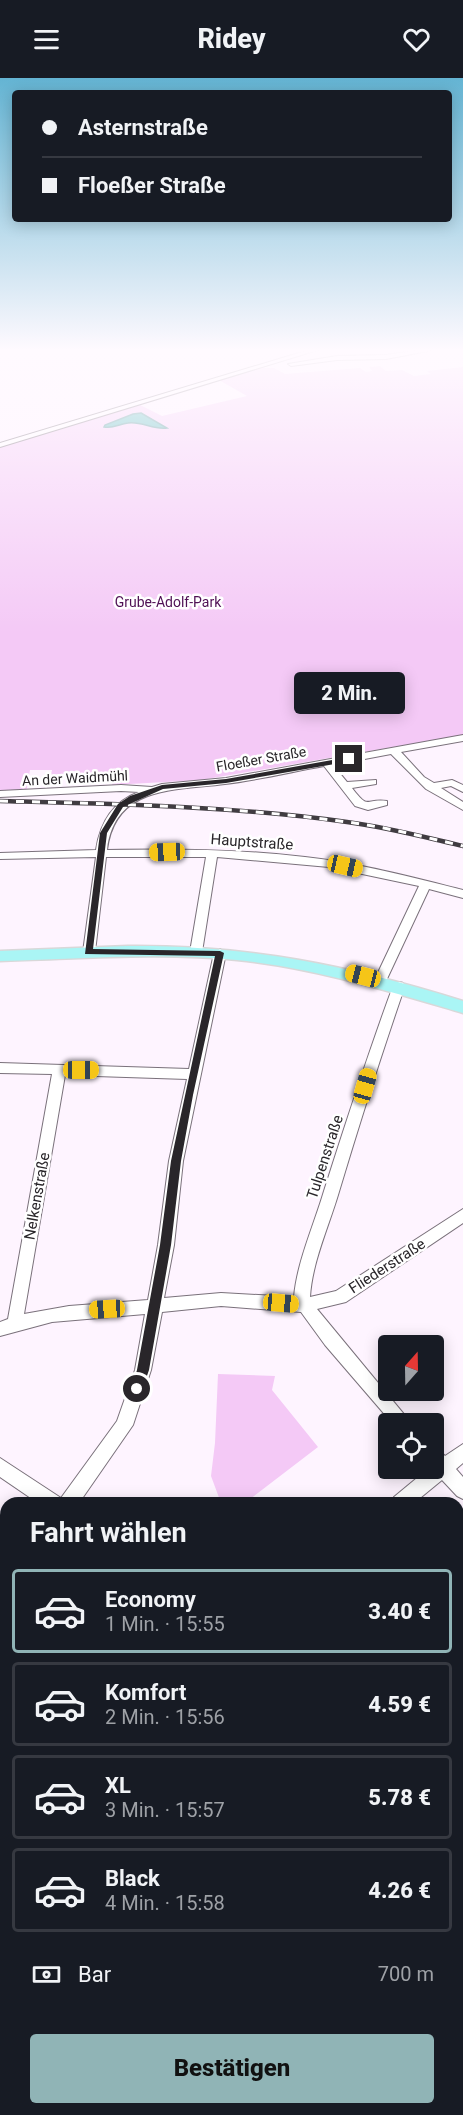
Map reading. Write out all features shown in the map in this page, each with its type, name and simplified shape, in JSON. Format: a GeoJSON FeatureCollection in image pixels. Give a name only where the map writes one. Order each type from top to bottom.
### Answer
{"type":"FeatureCollection","features":[{"type":"Feature","properties":{"kind":"main road"},"geometry":{"type":"LineString","coordinates":[[0,956],[88,952],[220,953],[316,966],[399,986],[463,1007]]}},
{"type":"Feature","properties":{"kind":"street","name":"Floeßer Straße"},"geometry":{"type":"LineString","coordinates":[[88,952],[104,833],[115,812],[133,798],[168,786],[226,781],[463,738]]}},
{"type":"Feature","properties":{"kind":"street"},"geometry":{"type":"LineString","coordinates":[[394,751],[411,772],[430,787],[463,807]]}},
{"type":"Feature","properties":{"kind":"street"},"geometry":{"type":"LineString","coordinates":[[327,763],[363,806],[383,803]]}},
{"type":"Feature","properties":{"kind":"street"},"geometry":{"type":"LineString","coordinates":[[344,786],[372,782]]}},
{"type":"Feature","properties":{"kind":"street"},"geometry":{"type":"LineString","coordinates":[[430,787],[452,783],[463,789]]}},
{"type":"Feature","properties":{"kind":"street","name":"An der Waidmühl"},"geometry":{"type":"LineString","coordinates":[[0,794],[121,788],[151,790]]}},
{"type":"Feature","properties":{"kind":"street"},"geometry":{"type":"LineString","coordinates":[[196,952],[212,854]]}},
{"type":"Feature","properties":{"kind":"street","name":"Hauptstraße"},"geometry":{"type":"LineString","coordinates":[[0,856],[212,854],[285,858],[345,866],[463,894]]}},
{"type":"Feature","properties":{"kind":"street"},"geometry":{"type":"LineString","coordinates":[[380,981],[426,884]]}},
{"type":"Feature","properties":{"kind":"street"},"geometry":{"type":"LineString","coordinates":[[72,1497],[124,1425],[143,1370],[166,1245],[176,1161],[220,953]]}},
{"type":"Feature","properties":{"kind":"street","name":"Tulpenstraße"},"geometry":{"type":"LineString","coordinates":[[305,1305],[302,1298],[303,1285],[313,1251],[375,1053],[399,986]]}},
{"type":"Feature","properties":{"kind":"street"},"geometry":{"type":"LineString","coordinates":[[0,1068],[193,1074]]}},
{"type":"Feature","properties":{"kind":"street","name":"Nelkenstraße"},"geometry":{"type":"LineString","coordinates":[[7,1326],[59,1070]]}},
{"type":"Feature","properties":{"kind":"street","name":"Fliederstraße"},"geometry":{"type":"LineString","coordinates":[[7,1326],[84,1310],[211,1300],[305,1305],[340,1297],[463,1215]]}},
{"type":"Feature","properties":{"kind":"street"},"geometry":{"type":"LineString","coordinates":[[305,1305],[331,1340],[394,1413]]}},
{"type":"Feature","properties":{"kind":"street"},"geometry":{"type":"LineString","coordinates":[[444,1460],[463,1452]]}},
{"type":"Feature","properties":{"kind":"street"},"geometry":{"type":"LineString","coordinates":[[0,1467],[45,1497]]}},
{"type":"Feature","properties":{"kind":"street"},"geometry":{"type":"LineString","coordinates":[[444,1469],[463,1490]]}},
{"type":"Feature","properties":{"kind":"street"},"geometry":{"type":"LineString","coordinates":[[406,1497],[422,1479]]}},
{"type":"Feature","properties":{"kind":"green space","name":"Grube-Adolf-Park"},"geometry":{"type":"Polygon","coordinates":[[[7,444],[463,444],[463,735],[201,780],[112,785],[112,777],[74,778],[66,774],[51,775],[52,770],[30,770],[26,793],[0,792],[0,446],[7,444]]]}},
{"type":"Feature","properties":{"kind":"green space"},"geometry":{"type":"Polygon","coordinates":[[[218,1374],[275,1376],[272,1390],[318,1447],[253,1497],[219,1497],[211,1476],[218,1374]]]}},
{"type":"Feature","properties":{"kind":"railway"},"geometry":{"type":"LineString","coordinates":[[0,801],[261,812],[362,824],[463,846]]}},
{"type":"Feature","properties":{"kind":"route"},"geometry":{"type":"LineString","coordinates":[[137,1389],[143,1370],[166,1245],[176,1161],[188,1095],[220,953],[88,952],[104,833],[115,812],[121,806],[151,790],[174,785],[226,781],[349,759]]}}]}
